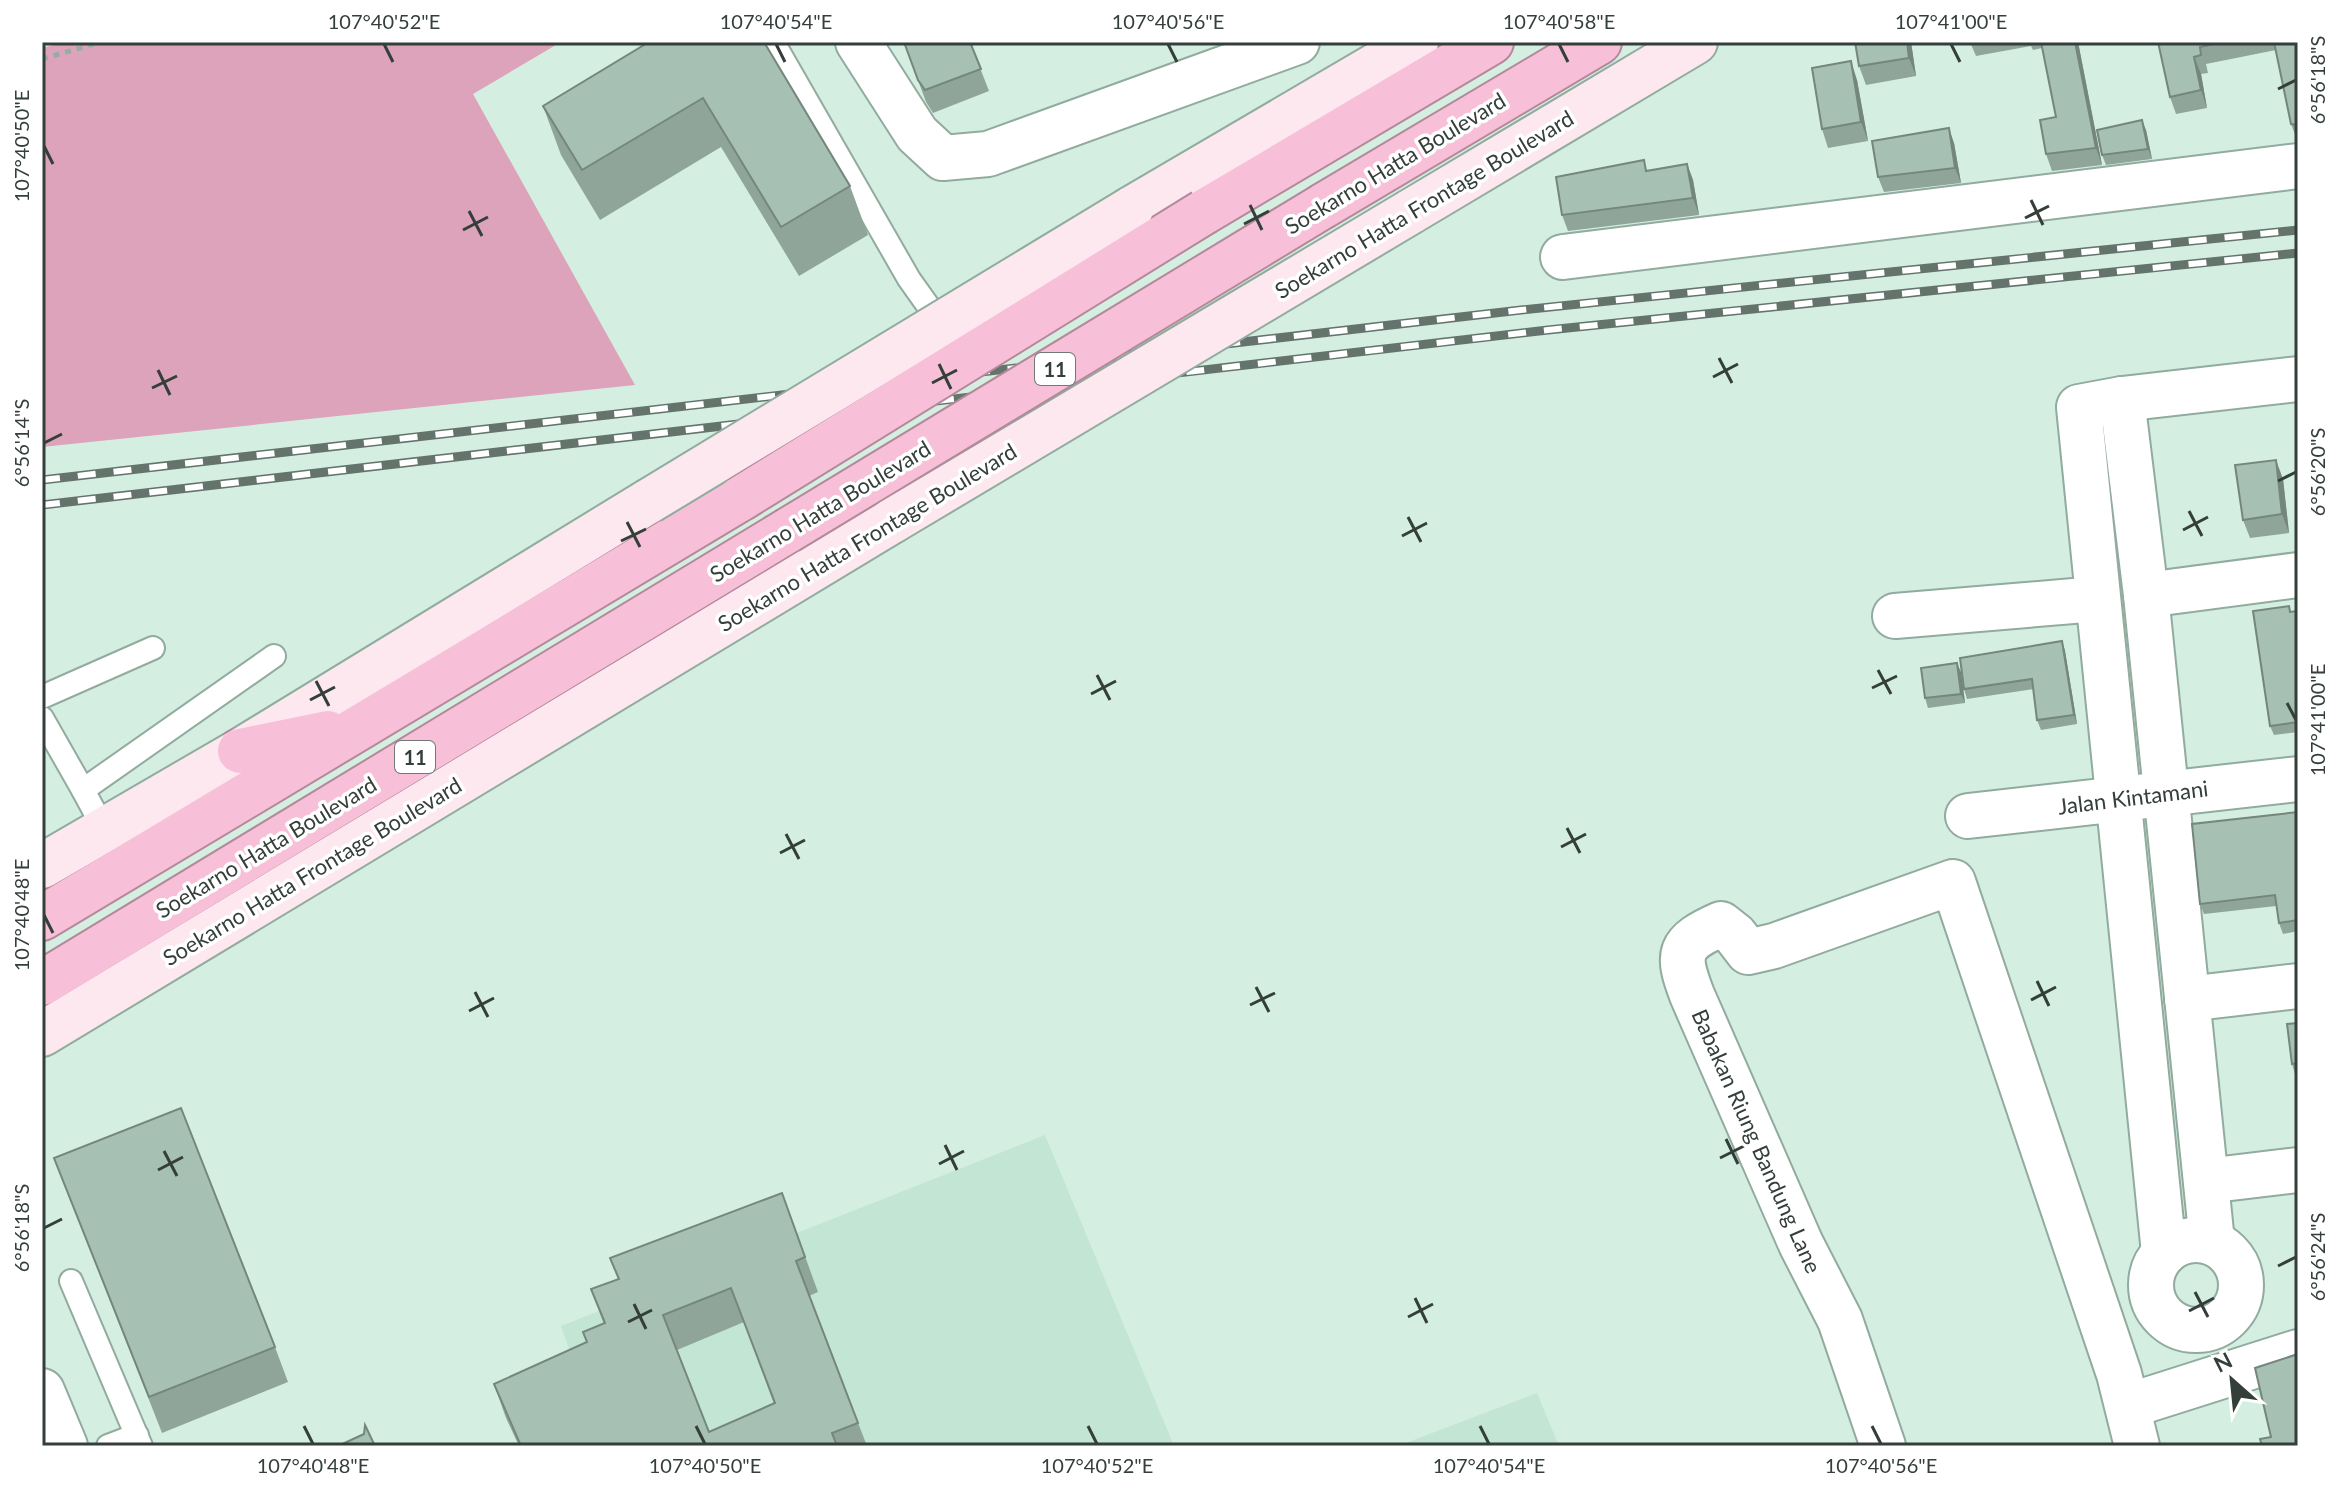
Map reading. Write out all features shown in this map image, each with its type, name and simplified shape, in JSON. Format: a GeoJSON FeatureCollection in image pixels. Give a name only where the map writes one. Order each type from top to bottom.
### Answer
{"type":"FeatureCollection","features":[{"type":"Feature","properties":{"kind":"highway","name":"11"},"geometry":{"type":"LineString","coordinates":[[42,918],[740,499],[1204,212],[1491,42]]}},
{"type":"Feature","properties":{"kind":"highway","name":"Soekarno Hatta Boulevard"},"geometry":{"type":"LineString","coordinates":[[42,983],[1323,206],[1599,42]]}},
{"type":"Feature","properties":{"kind":"highway"},"geometry":{"type":"LineString","coordinates":[[240,751],[362,726]]}},
{"type":"Feature","properties":{"kind":"main road"},"geometry":{"type":"LineString","coordinates":[[42,866],[240,751],[1131,209],[1416,42]]}},
{"type":"Feature","properties":{"kind":"main road","name":"Soekarno Hatta Frontage Boulevard"},"geometry":{"type":"LineString","coordinates":[[42,1034],[892,521],[1695,42]]}},
{"type":"Feature","properties":{"kind":"street"},"geometry":{"type":"LineString","coordinates":[[858,42],[917,134],[943,158],[988,154],[1297,42]]}},
{"type":"Feature","properties":{"kind":"street"},"geometry":{"type":"LineString","coordinates":[[1563,257],[2298,166]]}},
{"type":"Feature","properties":{"kind":"street"},"geometry":{"type":"LineString","coordinates":[[2164,1253],[2079,407],[2122,399],[2298,379]]}},
{"type":"Feature","properties":{"kind":"street"},"geometry":{"type":"LineString","coordinates":[[2122,399],[2146,595],[2212,1242]]}},
{"type":"Feature","properties":{"kind":"street"},"geometry":{"type":"LineString","coordinates":[[2146,595],[2298,575]]}},
{"type":"Feature","properties":{"kind":"street"},"geometry":{"type":"LineString","coordinates":[[1895,616],[2097,599]]}},
{"type":"Feature","properties":{"kind":"street","name":"Jalan Kintamani"},"geometry":{"type":"LineString","coordinates":[[1968,816],[2298,779]]}},
{"type":"Feature","properties":{"kind":"street","name":"Babakan Riung Bandung Lane"},"geometry":{"type":"LineString","coordinates":[[1883,1446],[1840,1320],[1801,1244],[1692,995],[1682,968],[1681,954],[1688,943],[1701,933],[1721,924],[1735,935],[1748,952],[1774,946],[1953,882],[2128,1408]]}},
{"type":"Feature","properties":{"kind":"street"},"geometry":{"type":"LineString","coordinates":[[2187,999],[2298,986]]}},
{"type":"Feature","properties":{"kind":"street"},"geometry":{"type":"LineString","coordinates":[[2206,1181],[2298,1170]]}},
{"type":"Feature","properties":{"kind":"street"},"geometry":{"type":"LineString","coordinates":[[2128,1408],[2154,1301],[2151,1275],[2164,1253],[2186,1240],[2212,1242],[2232,1257],[2242,1281],[2237,1306],[2219,1324],[2194,1331],[2169,1322],[2154,1301]]}},
{"type":"Feature","properties":{"kind":"street"},"geometry":{"type":"LineString","coordinates":[[2219,1324],[2246,1368]]}},
{"type":"Feature","properties":{"kind":"street"},"geometry":{"type":"LineString","coordinates":[[2128,1408],[2298,1352]]}},
{"type":"Feature","properties":{"kind":"street"},"geometry":{"type":"LineString","coordinates":[[42,1391],[65,1446]]}},
{"type":"Feature","properties":{"kind":"lane"},"geometry":{"type":"LineString","coordinates":[[773,42],[909,279],[941,324]]}},
{"type":"Feature","properties":{"kind":"lane"},"geometry":{"type":"LineString","coordinates":[[42,697],[153,648]]}},
{"type":"Feature","properties":{"kind":"lane"},"geometry":{"type":"LineString","coordinates":[[83,790],[274,656]]}},
{"type":"Feature","properties":{"kind":"lane"},"geometry":{"type":"LineString","coordinates":[[42,718],[104,829]]}},
{"type":"Feature","properties":{"kind":"lane"},"geometry":{"type":"LineString","coordinates":[[71,1281],[139,1440],[108,1446]]}},
{"type":"Feature","properties":{"kind":"path"},"geometry":{"type":"LineString","coordinates":[[42,59],[101,42]]}},
{"type":"Feature","properties":{"kind":"shaded area"},"geometry":{"type":"Polygon","coordinates":[[[66,42],[561,42],[473,94],[635,385],[42,447],[42,48],[66,42]]]}},
{"type":"Feature","properties":{"kind":"shaded area"},"geometry":{"type":"Polygon","coordinates":[[[1045,1135],[1174,1446],[602,1446],[561,1326],[1045,1135]]]}},
{"type":"Feature","properties":{"kind":"shaded area"},"geometry":{"type":"Polygon","coordinates":[[[1537,1393],[1559,1446],[1398,1446],[1537,1393]]]}},
{"type":"Feature","properties":{"kind":"building"},"geometry":{"type":"Polygon","coordinates":[[[649,42],[764,42],[850,186],[781,227],[703,98],[582,170],[543,106],[649,42]]]}},
{"type":"Feature","properties":{"kind":"building"},"geometry":{"type":"Polygon","coordinates":[[[904,42],[970,42],[981,69],[925,90],[918,80],[904,42]]]}},
{"type":"Feature","properties":{"kind":"building"},"geometry":{"type":"Polygon","coordinates":[[[1855,42],[1907,42],[1909,58],[1859,66],[1855,42]]]}},
{"type":"Feature","properties":{"kind":"building"},"geometry":{"type":"Polygon","coordinates":[[[2041,42],[2075,42],[2096,148],[2046,154],[2040,120],[2056,117],[2041,42]]]}},
{"type":"Feature","properties":{"kind":"building"},"geometry":{"type":"Polygon","coordinates":[[[2158,42],[2223,42],[2200,47],[2201,55],[2194,57],[2201,90],[2170,97],[2158,42]]]}},
{"type":"Feature","properties":{"kind":"building"},"geometry":{"type":"Polygon","coordinates":[[[2274,42],[2298,42],[2298,125],[2291,124],[2274,42]]]}},
{"type":"Feature","properties":{"kind":"building"},"geometry":{"type":"Polygon","coordinates":[[[1851,61],[1861,122],[1822,129],[1812,68],[1851,61]]]}},
{"type":"Feature","properties":{"kind":"building"},"geometry":{"type":"Polygon","coordinates":[[[2142,120],[2148,149],[2102,155],[2097,130],[2142,120]]]}},
{"type":"Feature","properties":{"kind":"building"},"geometry":{"type":"Polygon","coordinates":[[[1949,128],[1955,168],[1878,177],[1872,141],[1949,128]]]}},
{"type":"Feature","properties":{"kind":"building"},"geometry":{"type":"Polygon","coordinates":[[[1644,160],[1646,171],[1687,164],[1693,198],[1562,215],[1556,177],[1644,160]]]}},
{"type":"Feature","properties":{"kind":"building"},"geometry":{"type":"Polygon","coordinates":[[[2276,460],[2282,514],[2243,520],[2235,465],[2276,460]]]}},
{"type":"Feature","properties":{"kind":"building"},"geometry":{"type":"Polygon","coordinates":[[[2289,606],[2290,612],[2298,611],[2298,722],[2270,726],[2253,611],[2289,606]]]}},
{"type":"Feature","properties":{"kind":"building"},"geometry":{"type":"Polygon","coordinates":[[[2062,641],[2074,715],[2037,720],[2032,679],[1964,689],[1960,658],[2062,641]]]}},
{"type":"Feature","properties":{"kind":"building"},"geometry":{"type":"Polygon","coordinates":[[[1957,663],[1961,694],[1925,698],[1921,668],[1957,663]]]}},
{"type":"Feature","properties":{"kind":"building"},"geometry":{"type":"Polygon","coordinates":[[[2298,812],[2298,920],[2279,923],[2275,895],[2200,904],[2192,824],[2298,812]]]}},
{"type":"Feature","properties":{"kind":"building"},"geometry":{"type":"Polygon","coordinates":[[[2298,1023],[2298,1063],[2292,1064],[2287,1024],[2298,1023]]]}},
{"type":"Feature","properties":{"kind":"building"},"geometry":{"type":"Polygon","coordinates":[[[181,1108],[275,1347],[149,1397],[54,1158],[181,1108]]]}},
{"type":"Feature","properties":{"kind":"building"},"geometry":{"type":"Polygon","coordinates":[[[782,1193],[805,1257],[796,1261],[858,1423],[832,1433],[837,1446],[521,1446],[494,1384],[587,1342],[583,1332],[605,1323],[591,1289],[619,1279],[610,1258],[782,1193]],[[731,1288],[663,1315],[709,1432],[775,1403],[731,1288]]]}},
{"type":"Feature","properties":{"kind":"building"},"geometry":{"type":"Polygon","coordinates":[[[2298,1354],[2298,1446],[2262,1446],[2260,1439],[2271,1437],[2255,1368],[2298,1354]]]}},
{"type":"Feature","properties":{"kind":"building"},"geometry":{"type":"Polygon","coordinates":[[[365,1425],[375,1446],[338,1446],[364,1434],[365,1425]]]}},
{"type":"Feature","properties":{"kind":"railway"},"geometry":{"type":"LineString","coordinates":[[42,480],[1521,310],[2298,230]]}},
{"type":"Feature","properties":{"kind":"railway"},"geometry":{"type":"LineString","coordinates":[[42,505],[1548,330],[2298,253]]}}]}
